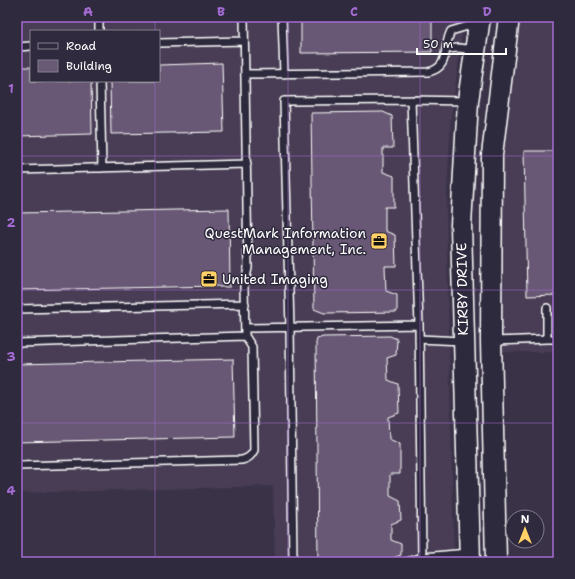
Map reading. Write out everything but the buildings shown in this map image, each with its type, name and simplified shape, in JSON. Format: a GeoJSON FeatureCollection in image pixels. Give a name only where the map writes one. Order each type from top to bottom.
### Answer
{"type":"FeatureCollection","features":[{"type":"Feature","properties":{"kind":"main road","name":"KIRBY DRIVE"},"geometry":{"type":"LineString","coordinates":[[496,562],[491,341],[492,154],[509,17]]}},
{"type":"Feature","properties":{"kind":"main road","name":"KIRBY DRIVE"},"geometry":{"type":"LineString","coordinates":[[470,558],[461,225],[468,101],[479,20]]}},
{"type":"Feature","properties":{"kind":"main road"},"geometry":{"type":"LineString","coordinates":[[468,101],[499,104]]}},
{"type":"Feature","properties":{"kind":"main road"},"geometry":{"type":"LineString","coordinates":[[463,341],[491,341]]}},
{"type":"Feature","properties":{"kind":"lane"},"geometry":{"type":"LineString","coordinates":[[99,17],[99,30]]}},
{"type":"Feature","properties":{"kind":"lane"},"geometry":{"type":"LineString","coordinates":[[17,466],[242,460],[248,459],[251,456],[254,450],[252,347],[245,336],[244,287],[248,268],[244,17]]}},
{"type":"Feature","properties":{"kind":"lane"},"geometry":{"type":"LineString","coordinates":[[282,17],[284,74]]}},
{"type":"Feature","properties":{"kind":"lane"},"geometry":{"type":"LineString","coordinates":[[245,74],[428,72],[436,70],[443,62],[447,39],[451,31],[479,20]]}},
{"type":"Feature","properties":{"kind":"lane"},"geometry":{"type":"LineString","coordinates":[[160,43],[244,41]]}},
{"type":"Feature","properties":{"kind":"lane"},"geometry":{"type":"LineString","coordinates":[[17,47],[30,46]]}},
{"type":"Feature","properties":{"kind":"lane"},"geometry":{"type":"LineString","coordinates":[[446,49],[459,48],[475,50]]}},
{"type":"Feature","properties":{"kind":"lane"},"geometry":{"type":"LineString","coordinates":[[100,82],[102,168]]}},
{"type":"Feature","properties":{"kind":"lane"},"geometry":{"type":"LineString","coordinates":[[411,100],[419,325],[422,557]]}},
{"type":"Feature","properties":{"kind":"lane"},"geometry":{"type":"LineString","coordinates":[[293,562],[290,328],[284,101],[468,101]]}},
{"type":"Feature","properties":{"kind":"lane"},"geometry":{"type":"LineString","coordinates":[[17,170],[247,164]]}},
{"type":"Feature","properties":{"kind":"lane"},"geometry":{"type":"LineString","coordinates":[[17,309],[245,304]]}},
{"type":"Feature","properties":{"kind":"lane"},"geometry":{"type":"LineString","coordinates":[[547,308],[547,339]]}},
{"type":"Feature","properties":{"kind":"lane"},"geometry":{"type":"LineString","coordinates":[[245,328],[419,325]]}},
{"type":"Feature","properties":{"kind":"lane"},"geometry":{"type":"LineString","coordinates":[[17,343],[245,336]]}},
{"type":"Feature","properties":{"kind":"lane"},"geometry":{"type":"LineString","coordinates":[[419,339],[463,341]]}},
{"type":"Feature","properties":{"kind":"lane"},"geometry":{"type":"LineString","coordinates":[[491,341],[558,339]]}},
{"type":"Feature","properties":{"kind":"lane"},"geometry":{"type":"LineString","coordinates":[[407,562],[422,557],[470,558]]}},
{"type":"Feature","properties":{"kind":"shaded area"},"geometry":{"type":"Polygon","coordinates":[[[17,17],[468,17],[462,35],[451,117],[446,210],[454,562],[275,562],[273,486],[17,493],[17,17]]]}},
{"type":"Feature","properties":{"kind":"shaded area"},"geometry":{"type":"Polygon","coordinates":[[[518,17],[558,17],[558,352],[501,352],[500,216],[505,117],[518,17]]]}},
{"type":"Feature","properties":{"kind":"railway"},"geometry":{"type":"LineString","coordinates":[[547,562],[558,558]]}},
{"type":"Feature","properties":{"kind":"place","name":"QuestMark Information Management, Inc."},"geometry":{"type":"Point","coordinates":[379,241]}},
{"type":"Feature","properties":{"kind":"place","name":"United Imaging"},"geometry":{"type":"Point","coordinates":[209,279]}}]}
